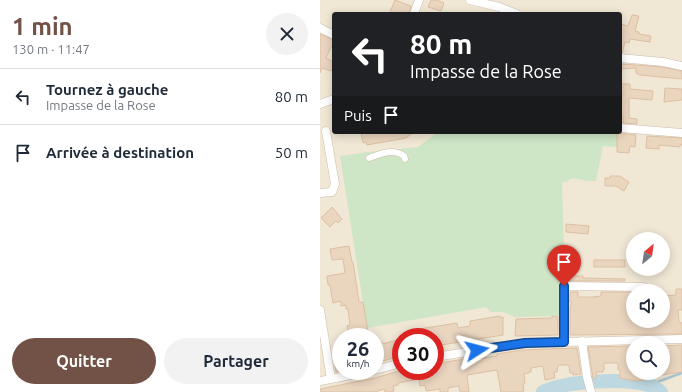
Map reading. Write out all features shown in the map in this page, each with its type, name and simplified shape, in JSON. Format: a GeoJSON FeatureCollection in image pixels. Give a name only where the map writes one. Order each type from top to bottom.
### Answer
{"type":"FeatureCollection","features":[{"type":"Feature","properties":{"kind":"street"},"geometry":{"type":"LineString","coordinates":[[415,12],[419,0]]}},
{"type":"Feature","properties":{"kind":"street"},"geometry":{"type":"LineString","coordinates":[[470,0],[499,7],[512,12]]}},
{"type":"Feature","properties":{"kind":"street"},"geometry":{"type":"LineString","coordinates":[[320,28],[332,34]]}},
{"type":"Feature","properties":{"kind":"street"},"geometry":{"type":"LineString","coordinates":[[622,58],[678,64]]}},
{"type":"Feature","properties":{"kind":"street"},"geometry":{"type":"LineString","coordinates":[[320,104],[332,100]]}},
{"type":"Feature","properties":{"kind":"street"},"geometry":{"type":"LineString","coordinates":[[622,128],[682,133]]}},
{"type":"Feature","properties":{"kind":"street"},"geometry":{"type":"LineString","coordinates":[[320,193],[332,192],[335,184],[326,131]]}},
{"type":"Feature","properties":{"kind":"street"},"geometry":{"type":"LineString","coordinates":[[369,158],[382,153],[396,152],[404,156],[405,159]]}},
{"type":"Feature","properties":{"kind":"street"},"geometry":{"type":"LineString","coordinates":[[564,342],[564,286],[626,287]]}},
{"type":"Feature","properties":{"kind":"street"},"geometry":{"type":"LineString","coordinates":[[320,310],[331,379],[320,380]]}},
{"type":"Feature","properties":{"kind":"street"},"geometry":{"type":"LineString","coordinates":[[444,356],[525,343],[682,339]]}},
{"type":"Feature","properties":{"kind":"street"},"geometry":{"type":"LineString","coordinates":[[582,341],[587,377],[591,390]]}},
{"type":"Feature","properties":{"kind":"shaded area"},"geometry":{"type":"Polygon","coordinates":[[[320,0],[682,0],[682,392],[320,392],[320,0]]]}},
{"type":"Feature","properties":{"kind":"green space"},"geometry":{"type":"Polygon","coordinates":[[[435,134],[617,134],[617,147],[603,146],[596,181],[586,181],[572,178],[567,182],[562,182],[565,283],[563,316],[515,317],[503,312],[491,312],[486,307],[367,328],[340,156],[418,147],[435,134]]]}},
{"type":"Feature","properties":{"kind":"building"},"geometry":{"type":"Polygon","coordinates":[[[395,0],[411,6],[410,12],[390,12],[395,0]]]}},
{"type":"Feature","properties":{"kind":"building"},"geometry":{"type":"Polygon","coordinates":[[[431,0],[444,3],[441,11],[428,7],[431,0]]]}},
{"type":"Feature","properties":{"kind":"building"},"geometry":{"type":"Polygon","coordinates":[[[632,15],[639,16],[635,31],[639,32],[639,34],[651,36],[650,42],[630,39],[629,43],[625,42],[622,53],[622,24],[628,26],[632,15]]]}},
{"type":"Feature","properties":{"kind":"building"},"geometry":{"type":"Polygon","coordinates":[[[320,34],[332,39],[332,47],[326,58],[332,61],[332,69],[331,71],[322,68],[320,73],[320,34]]]}},
{"type":"Feature","properties":{"kind":"building"},"geometry":{"type":"Polygon","coordinates":[[[622,64],[662,67],[682,71],[682,79],[640,75],[636,73],[636,68],[622,69],[622,64]]]}},
{"type":"Feature","properties":{"kind":"building"},"geometry":{"type":"Polygon","coordinates":[[[622,84],[630,84],[630,89],[653,91],[652,100],[629,98],[629,118],[637,119],[637,124],[623,123],[622,84]]]}},
{"type":"Feature","properties":{"kind":"building"},"geometry":{"type":"Polygon","coordinates":[[[665,88],[682,89],[682,100],[664,102],[665,88]]]}},
{"type":"Feature","properties":{"kind":"building"},"geometry":{"type":"Polygon","coordinates":[[[361,134],[411,134],[406,138],[367,145],[366,142],[363,143],[361,134]]]}},
{"type":"Feature","properties":{"kind":"building"},"geometry":{"type":"Polygon","coordinates":[[[617,134],[636,135],[635,147],[630,146],[629,153],[617,152],[617,134]]]}},
{"type":"Feature","properties":{"kind":"building"},"geometry":{"type":"Polygon","coordinates":[[[647,136],[682,138],[682,145],[680,145],[680,147],[659,145],[659,149],[646,148],[647,136]]]}},
{"type":"Feature","properties":{"kind":"building"},"geometry":{"type":"Polygon","coordinates":[[[610,176],[620,176],[629,182],[624,191],[616,186],[605,186],[605,178],[610,178],[610,176]]]}},
{"type":"Feature","properties":{"kind":"building"},"geometry":{"type":"Polygon","coordinates":[[[332,207],[342,219],[338,223],[336,221],[330,227],[321,218],[332,207]]]}},
{"type":"Feature","properties":{"kind":"building"},"geometry":{"type":"Polygon","coordinates":[[[566,224],[589,226],[588,234],[566,232],[566,224]]]}},
{"type":"Feature","properties":{"kind":"building"},"geometry":{"type":"Polygon","coordinates":[[[349,246],[359,302],[363,302],[367,328],[347,328],[347,326],[350,325],[346,305],[341,306],[341,301],[333,303],[327,276],[345,273],[343,259],[332,260],[330,249],[349,246]]]}},
{"type":"Feature","properties":{"kind":"building"},"geometry":{"type":"Polygon","coordinates":[[[564,256],[570,256],[571,276],[583,276],[583,278],[625,279],[625,281],[565,281],[564,256]]]}},
{"type":"Feature","properties":{"kind":"building"},"geometry":{"type":"Polygon","coordinates":[[[594,260],[625,260],[625,267],[594,267],[594,260]]]}},
{"type":"Feature","properties":{"kind":"building"},"geometry":{"type":"Polygon","coordinates":[[[676,289],[682,289],[682,310],[678,310],[679,322],[682,323],[682,334],[570,335],[570,308],[572,302],[570,302],[570,292],[578,292],[578,297],[593,297],[601,296],[601,292],[626,292],[626,328],[670,328],[670,295],[676,295],[676,289]]]}},
{"type":"Feature","properties":{"kind":"building"},"geometry":{"type":"Polygon","coordinates":[[[500,316],[500,318],[503,317],[503,335],[444,345],[444,328],[426,328],[457,323],[458,328],[470,326],[470,321],[500,316]]]}},
{"type":"Feature","properties":{"kind":"building"},"geometry":{"type":"Polygon","coordinates":[[[552,316],[558,317],[558,335],[515,336],[516,319],[552,318],[552,316]]]}},
{"type":"Feature","properties":{"kind":"building"},"geometry":{"type":"Polygon","coordinates":[[[392,341],[392,358],[384,361],[384,343],[392,341]]]}},
{"type":"Feature","properties":{"kind":"building"},"geometry":{"type":"Polygon","coordinates":[[[682,345],[682,372],[670,374],[670,346],[682,345]]]}},
{"type":"Feature","properties":{"kind":"building"},"geometry":{"type":"Polygon","coordinates":[[[626,346],[626,379],[620,378],[618,363],[604,363],[603,372],[596,372],[596,378],[593,378],[588,347],[626,346]]]}},
{"type":"Feature","properties":{"kind":"building"},"geometry":{"type":"Polygon","coordinates":[[[577,348],[581,374],[573,375],[573,373],[570,373],[569,365],[558,365],[557,372],[554,372],[555,378],[545,380],[543,366],[531,368],[531,372],[524,374],[525,383],[523,384],[524,391],[522,392],[501,392],[497,370],[467,375],[469,392],[460,392],[459,386],[448,388],[448,392],[440,392],[440,389],[426,391],[425,385],[420,386],[419,380],[444,380],[444,362],[470,358],[470,360],[497,356],[497,354],[522,350],[577,348]]]}},
{"type":"Feature","properties":{"kind":"building"},"geometry":{"type":"Polygon","coordinates":[[[392,373],[392,380],[414,380],[398,383],[398,385],[393,386],[394,391],[390,392],[385,392],[384,389],[375,392],[320,392],[320,389],[365,380],[384,380],[384,375],[392,373]]]}},
{"type":"Feature","properties":{"kind":"waterway"},"geometry":{"type":"LineString","coordinates":[[649,385],[682,373]]}},
{"type":"Feature","properties":{"kind":"waterway"},"geometry":{"type":"LineString","coordinates":[[543,392],[566,385],[612,381],[640,383],[652,386],[661,392]]}},
{"type":"Feature","properties":{"kind":"route"},"geometry":{"type":"LineString","coordinates":[[477,350],[525,343],[564,342],[564,286]]}}]}
